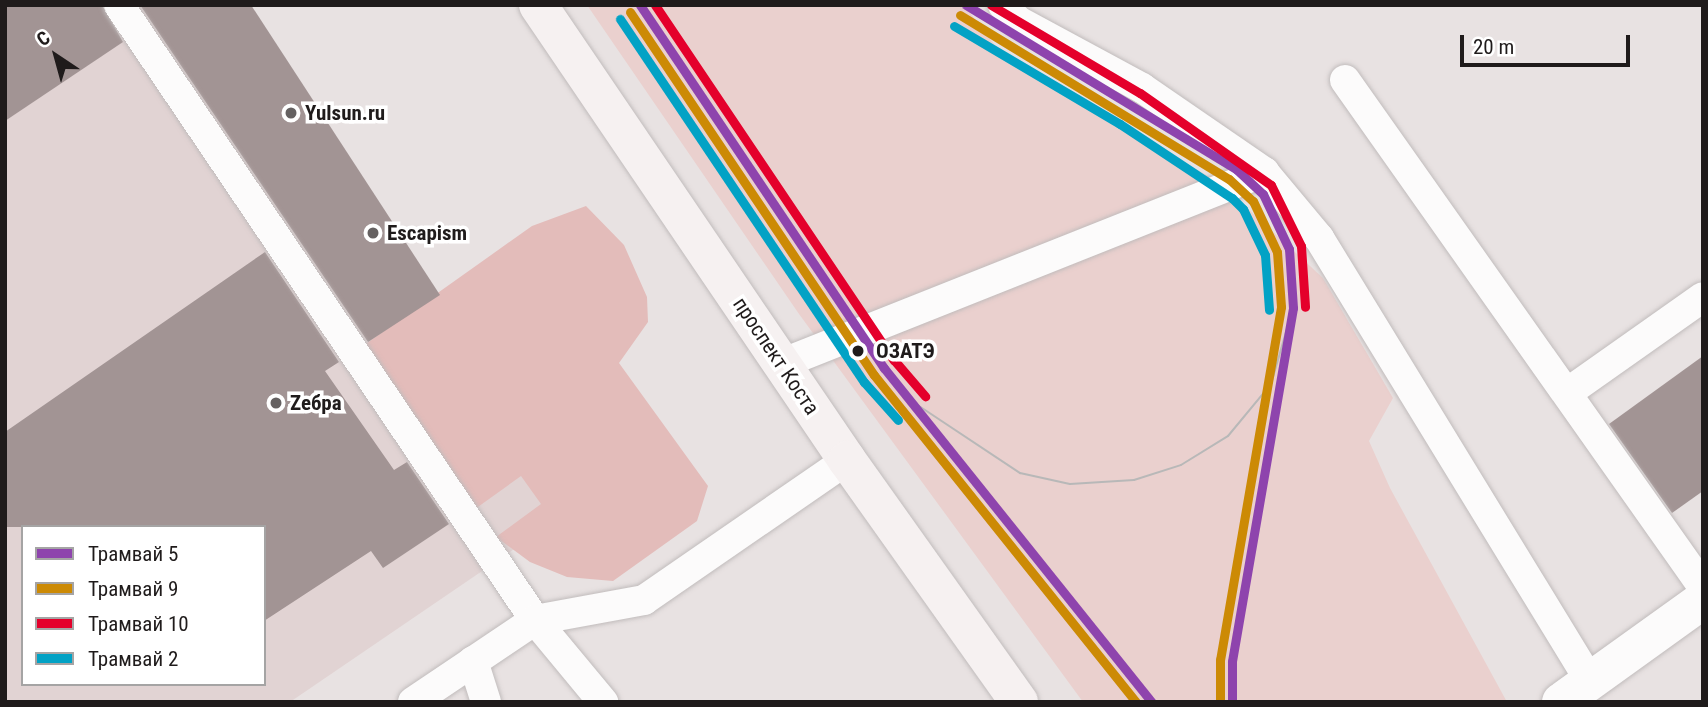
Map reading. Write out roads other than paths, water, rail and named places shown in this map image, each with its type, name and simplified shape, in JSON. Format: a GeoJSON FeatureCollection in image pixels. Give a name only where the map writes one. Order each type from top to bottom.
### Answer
{"type":"FeatureCollection","features":[{"type":"Feature","properties":{"kind":"main road","name":"проспект Коста"},"geometry":{"type":"LineString","coordinates":[[538,5],[846,460],[1019,702]]}},
{"type":"Feature","properties":{"kind":"street"},"geometry":{"type":"LineString","coordinates":[[1575,691],[1703,600]]}},
{"type":"Feature","properties":{"kind":"lane"},"geometry":{"type":"LineString","coordinates":[[120,5],[535,620],[603,702]]}},
{"type":"Feature","properties":{"kind":"lane"},"geometry":{"type":"LineString","coordinates":[[1003,5],[1017,21],[1142,88],[1265,173],[1319,238],[1575,691]]}},
{"type":"Feature","properties":{"kind":"lane"},"geometry":{"type":"LineString","coordinates":[[1345,80],[1703,587]]}},
{"type":"Feature","properties":{"kind":"lane"},"geometry":{"type":"LineString","coordinates":[[781,364],[1265,173]]}},
{"type":"Feature","properties":{"kind":"lane"},"geometry":{"type":"LineString","coordinates":[[1567,393],[1703,298]]}},
{"type":"Feature","properties":{"kind":"lane"},"geometry":{"type":"LineString","coordinates":[[413,702],[535,620],[644,600],[846,460]]}},
{"type":"Feature","properties":{"kind":"lane"},"geometry":{"type":"LineString","coordinates":[[473,661],[486,702]]}},
{"type":"Feature","properties":{"kind":"tram line","name":"5"},"geometry":{"type":"LineString","coordinates":[[640,5],[884,368],[1152,702]]}},
{"type":"Feature","properties":{"kind":"tram line","name":"10"},"geometry":{"type":"LineString","coordinates":[[655,5],[894,360],[925,396]]}},
{"type":"Feature","properties":{"kind":"tram line","name":"5"},"geometry":{"type":"LineString","coordinates":[[966,5],[1236,169],[1263,194],[1289,249],[1293,308],[1232,662],[1232,702]]}},
{"type":"Feature","properties":{"kind":"tram line","name":"10"},"geometry":{"type":"LineString","coordinates":[[991,5],[1140,93],[1271,185],[1301,246],[1305,307]]}},
{"type":"Feature","properties":{"kind":"tram line","name":"9"},"geometry":{"type":"LineString","coordinates":[[630,12],[874,375],[1136,702]]}},
{"type":"Feature","properties":{"kind":"tram line","name":"9"},"geometry":{"type":"LineString","coordinates":[[960,15],[1229,179],[1253,201],[1277,252],[1281,307],[1220,660],[1220,702]]}},
{"type":"Feature","properties":{"kind":"tram line","name":"2"},"geometry":{"type":"LineString","coordinates":[[620,19],[864,382],[898,420]]}},
{"type":"Feature","properties":{"kind":"tram line","name":"2"},"geometry":{"type":"LineString","coordinates":[[954,26],[1120,124],[1232,198],[1243,209],[1265,255],[1269,310]]}},
{"type":"Feature","properties":{"kind":"tram line"},"geometry":{"type":"LineString","coordinates":[[916,404],[1020,473],[1070,484],[1134,480],[1181,465],[1228,436],[1271,384],[1293,308]]}},
{"type":"Feature","properties":{"kind":"place","name":"Yulsun.ru"},"geometry":{"type":"Point","coordinates":[291,113]}},
{"type":"Feature","properties":{"kind":"place","name":"Escapism"},"geometry":{"type":"Point","coordinates":[373,233]}},
{"type":"Feature","properties":{"kind":"place","name":"ОЗАТЭ"},"geometry":{"type":"Point","coordinates":[858,351]}},
{"type":"Feature","properties":{"kind":"place","name":"Zeбра"},"geometry":{"type":"Point","coordinates":[276,403]}}]}
